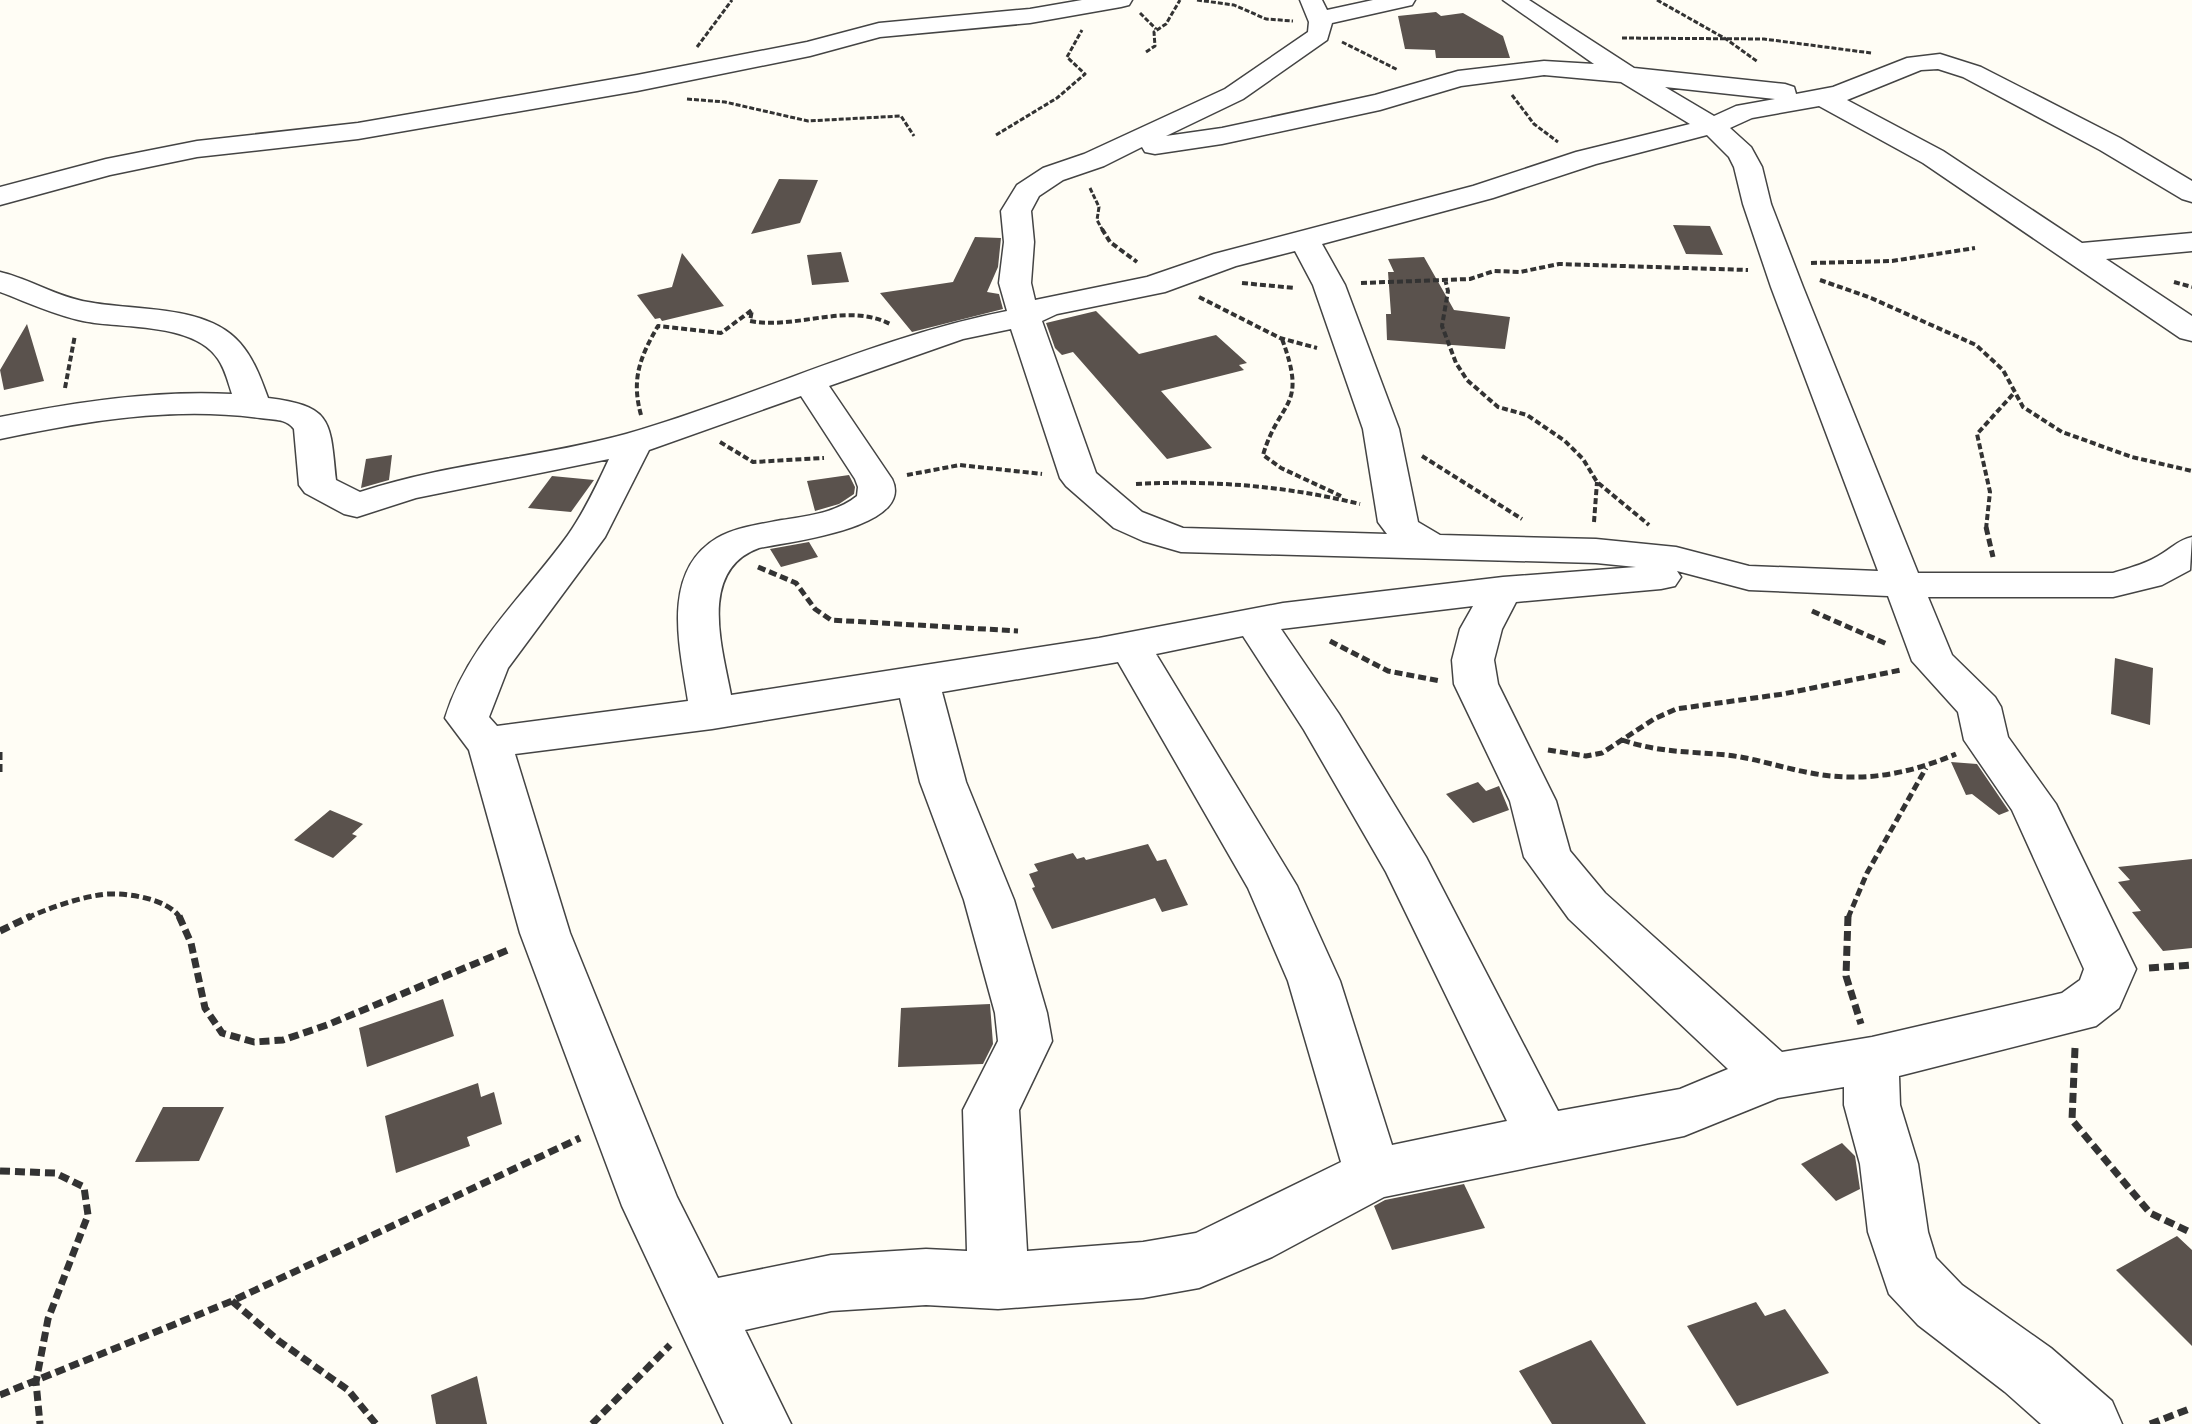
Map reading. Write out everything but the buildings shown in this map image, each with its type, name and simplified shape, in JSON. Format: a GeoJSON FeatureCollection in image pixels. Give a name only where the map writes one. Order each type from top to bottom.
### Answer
{"type":"FeatureCollection","features":[{"type":"Feature","properties":{"kind":"street"},"geometry":{"type":"LineString","coordinates":[[1404,0],[1318,19],[1234,94],[1102,156],[1053,174],[1027,191],[1016,211],[1019,242],[1015,283],[1024,317],[1084,483],[1128,520],[1181,540],[1596,551],[1676,559],[1740,576]]}},
{"type":"Feature","properties":{"kind":"street"},"geometry":{"type":"LineString","coordinates":[[704,1310],[831,1283],[926,1277],[998,1281],[1143,1270],[1199,1260],[1251,1238],[1373,1174],[1684,1112],[1772,1076],[1872,1060],[2077,1011],[2100,993],[2110,969],[2033,804],[1986,740],[1979,707],[1933,661],[1780,267],[1741,153],[1713,126],[1629,76],[1514,0]]}},
{"type":"Feature","properties":{"kind":"street"},"geometry":{"type":"LineString","coordinates":[[0,196],[106,167],[197,149],[358,131],[810,49],[879,30],[1030,16],[1114,1]]}},
{"type":"Feature","properties":{"kind":"street"},"geometry":{"type":"LineString","coordinates":[[0,428],[57,416],[186,403],[253,405],[302,416],[311,427],[315,440],[314,464],[318,485],[357,506],[407,489],[641,441],[955,331],[1024,317],[1048,306],[1163,282],[1225,260],[1483,192],[1586,158],[1713,126],[1745,112],[1832,96],[1928,60],[1953,64],[1972,72],[2110,144],[2192,193]]}},
{"type":"Feature","properties":{"kind":"street"},"geometry":{"type":"LineString","coordinates":[[1102,156],[1222,136],[1458,79],[1544,68],[1832,96],[1933,157],[2192,331]]}},
{"type":"Feature","properties":{"kind":"street"},"geometry":{"type":"LineString","coordinates":[[1304,239],[1329,285],[1381,429],[1397,522],[1404,530],[1429,545]]}},
{"type":"Feature","properties":{"kind":"street"},"geometry":{"type":"LineString","coordinates":[[2077,253],[2192,242]]}},
{"type":"Feature","properties":{"kind":"street"},"geometry":{"type":"LineString","coordinates":[[0,281],[80,311],[138,316],[207,335],[225,345],[235,359],[253,405]]}},
{"type":"Feature","properties":{"kind":"street"},"geometry":{"type":"LineString","coordinates":[[712,714],[700,626],[701,587],[714,561],[732,544],[852,516],[867,510],[876,500],[870,474],[841,425],[807,381]]}},
{"type":"Feature","properties":{"kind":"street"},"geometry":{"type":"LineString","coordinates":[[641,441],[586,537],[500,648],[471,698],[467,718],[478,734],[489,742],[545,933],[651,1206],[758,1424]]}},
{"type":"Feature","properties":{"kind":"street"},"geometry":{"type":"LineString","coordinates":[[489,742],[712,714],[1130,647],[1270,619],[1503,589],[1740,576],[1906,585],[2113,585],[2148,576],[2176,562],[2192,549]]}},
{"type":"Feature","properties":{"kind":"street"},"geometry":{"type":"LineString","coordinates":[[1503,589],[1481,629],[1473,660],[1476,684],[1533,801],[1548,857],[1587,906],[1772,1076]]}},
{"type":"Feature","properties":{"kind":"street"},"geometry":{"type":"LineString","coordinates":[[1270,619],[1323,725],[1409,870],[1544,1139]]}},
{"type":"Feature","properties":{"kind":"street"},"geometry":{"type":"LineString","coordinates":[[1130,647],[1272,886],[1314,981],[1373,1174]]}},
{"type":"Feature","properties":{"kind":"street"},"geometry":{"type":"LineString","coordinates":[[918,682],[943,782],[989,900],[1021,1013],[1025,1041],[991,1110],[998,1281]]}},
{"type":"Feature","properties":{"kind":"street"},"geometry":{"type":"LineString","coordinates":[[1872,1060],[1872,1105],[1889,1164],[1898,1232],[1910,1274],[1940,1305],[2028,1370],[2089,1424]]}},
{"type":"Feature","properties":{"kind":"path"},"geometry":{"type":"LineString","coordinates":[[732,0],[706,31],[699,45],[649,80],[673,96],[725,102],[808,121],[901,116],[914,136]]}},
{"type":"Feature","properties":{"kind":"path"},"geometry":{"type":"LineString","coordinates":[[1146,52],[1155,46],[1154,32],[1166,24],[1180,0]]}},
{"type":"Feature","properties":{"kind":"path"},"geometry":{"type":"LineString","coordinates":[[1197,0],[1234,5],[1273,20],[1318,19],[1406,75],[1413,83],[1406,94]]}},
{"type":"Feature","properties":{"kind":"path"},"geometry":{"type":"LineString","coordinates":[[1657,0],[1726,39]]}},
{"type":"Feature","properties":{"kind":"path"},"geometry":{"type":"LineString","coordinates":[[996,135],[1057,98],[1085,74],[1067,57],[1084,28],[1102,20],[1114,1]]}},
{"type":"Feature","properties":{"kind":"path"},"geometry":{"type":"LineString","coordinates":[[1562,30],[1620,38],[1764,39],[1928,60]]}},
{"type":"Feature","properties":{"kind":"path"},"geometry":{"type":"LineString","coordinates":[[1493,74],[1499,77],[1534,124],[1586,158]]}},
{"type":"Feature","properties":{"kind":"path"},"geometry":{"type":"LineString","coordinates":[[1102,156],[1081,174],[1099,207],[1097,220],[1110,242],[1163,282],[1223,307],[1282,339],[1354,358]]}},
{"type":"Feature","properties":{"kind":"path"},"geometry":{"type":"LineString","coordinates":[[1163,282],[1210,279],[1269,287],[1403,284],[1445,278],[1470,279],[1494,271],[1520,272],[1559,264],[1780,267],[1892,261],[1975,248]]}},
{"type":"Feature","properties":{"kind":"path"},"geometry":{"type":"LineString","coordinates":[[1780,267],[1871,298],[1976,345],[2003,370],[2023,407],[2062,432],[2132,457],[2192,471]]}},
{"type":"Feature","properties":{"kind":"path"},"geometry":{"type":"LineString","coordinates":[[1445,278],[1448,291],[1442,326],[1456,363],[1467,380],[1498,407],[1527,415],[1565,441],[1583,459],[1597,482],[1656,530]]}},
{"type":"Feature","properties":{"kind":"path"},"geometry":{"type":"LineString","coordinates":[[641,441],[634,374],[658,326],[666,331],[693,329],[721,333],[752,310],[750,321],[771,327],[872,313],[891,325],[908,349]]}},
{"type":"Feature","properties":{"kind":"path"},"geometry":{"type":"LineString","coordinates":[[57,416],[71,370],[80,311]]}},
{"type":"Feature","properties":{"kind":"path"},"geometry":{"type":"LineString","coordinates":[[1282,339],[1294,372],[1293,402],[1269,439],[1263,455],[1272,463],[1323,484],[1347,500],[1397,522]]}},
{"type":"Feature","properties":{"kind":"path"},"geometry":{"type":"LineString","coordinates":[[2014,583],[1992,555],[1986,531],[1990,492],[1977,434],[2015,392]]}},
{"type":"Feature","properties":{"kind":"path"},"geometry":{"type":"LineString","coordinates":[[692,424],[753,462],[837,458],[870,474],[966,463],[1084,483],[1289,486],[1347,500]]}},
{"type":"Feature","properties":{"kind":"path"},"geometry":{"type":"LineString","coordinates":[[1381,429],[1530,524]]}},
{"type":"Feature","properties":{"kind":"path"},"geometry":{"type":"LineString","coordinates":[[1596,551],[1594,523],[1597,482]]}},
{"type":"Feature","properties":{"kind":"path"},"geometry":{"type":"LineString","coordinates":[[727,549],[754,565],[791,579],[800,587],[809,606],[831,620],[1030,632]]}},
{"type":"Feature","properties":{"kind":"path"},"geometry":{"type":"LineString","coordinates":[[1740,576],[1816,613],[1933,661]]}},
{"type":"Feature","properties":{"kind":"path"},"geometry":{"type":"LineString","coordinates":[[1270,619],[1388,671],[1424,680],[1476,684]]}},
{"type":"Feature","properties":{"kind":"path"},"geometry":{"type":"LineString","coordinates":[[1506,743],[1586,756],[1602,753],[1654,719],[1676,709],[1783,694],[1933,661]]}},
{"type":"Feature","properties":{"kind":"path"},"geometry":{"type":"LineString","coordinates":[[1622,740],[1646,749],[1758,759],[1834,777],[1883,778],[1927,767],[1986,740]]}},
{"type":"Feature","properties":{"kind":"path"},"geometry":{"type":"LineString","coordinates":[[0,752],[0,775]]}},
{"type":"Feature","properties":{"kind":"path"},"geometry":{"type":"LineString","coordinates":[[1872,1060],[1846,976],[1848,914],[1867,873],[1927,767]]}},
{"type":"Feature","properties":{"kind":"path"},"geometry":{"type":"LineString","coordinates":[[0,931],[45,910],[101,894],[151,898],[177,913],[191,943],[205,1008],[222,1033],[254,1042],[283,1040],[327,1025],[545,933]]}},
{"type":"Feature","properties":{"kind":"path"},"geometry":{"type":"LineString","coordinates":[[2077,1011],[2072,1120],[2150,1213],[2192,1233]]}},
{"type":"Feature","properties":{"kind":"path"},"geometry":{"type":"LineString","coordinates":[[0,1395],[232,1301],[466,1194],[617,1120]]}},
{"type":"Feature","properties":{"kind":"path"},"geometry":{"type":"LineString","coordinates":[[0,1171],[26,1170],[70,1176],[84,1187],[88,1215],[48,1319],[36,1382],[40,1424]]}},
{"type":"Feature","properties":{"kind":"path"},"geometry":{"type":"LineString","coordinates":[[232,1301],[282,1344],[346,1388],[370,1410],[376,1424]]}},
{"type":"Feature","properties":{"kind":"path"},"geometry":{"type":"LineString","coordinates":[[592,1424],[704,1310]]}},
{"type":"Feature","properties":{"kind":"path"},"geometry":{"type":"LineString","coordinates":[[2150,1424],[2192,1408]]}}]}
